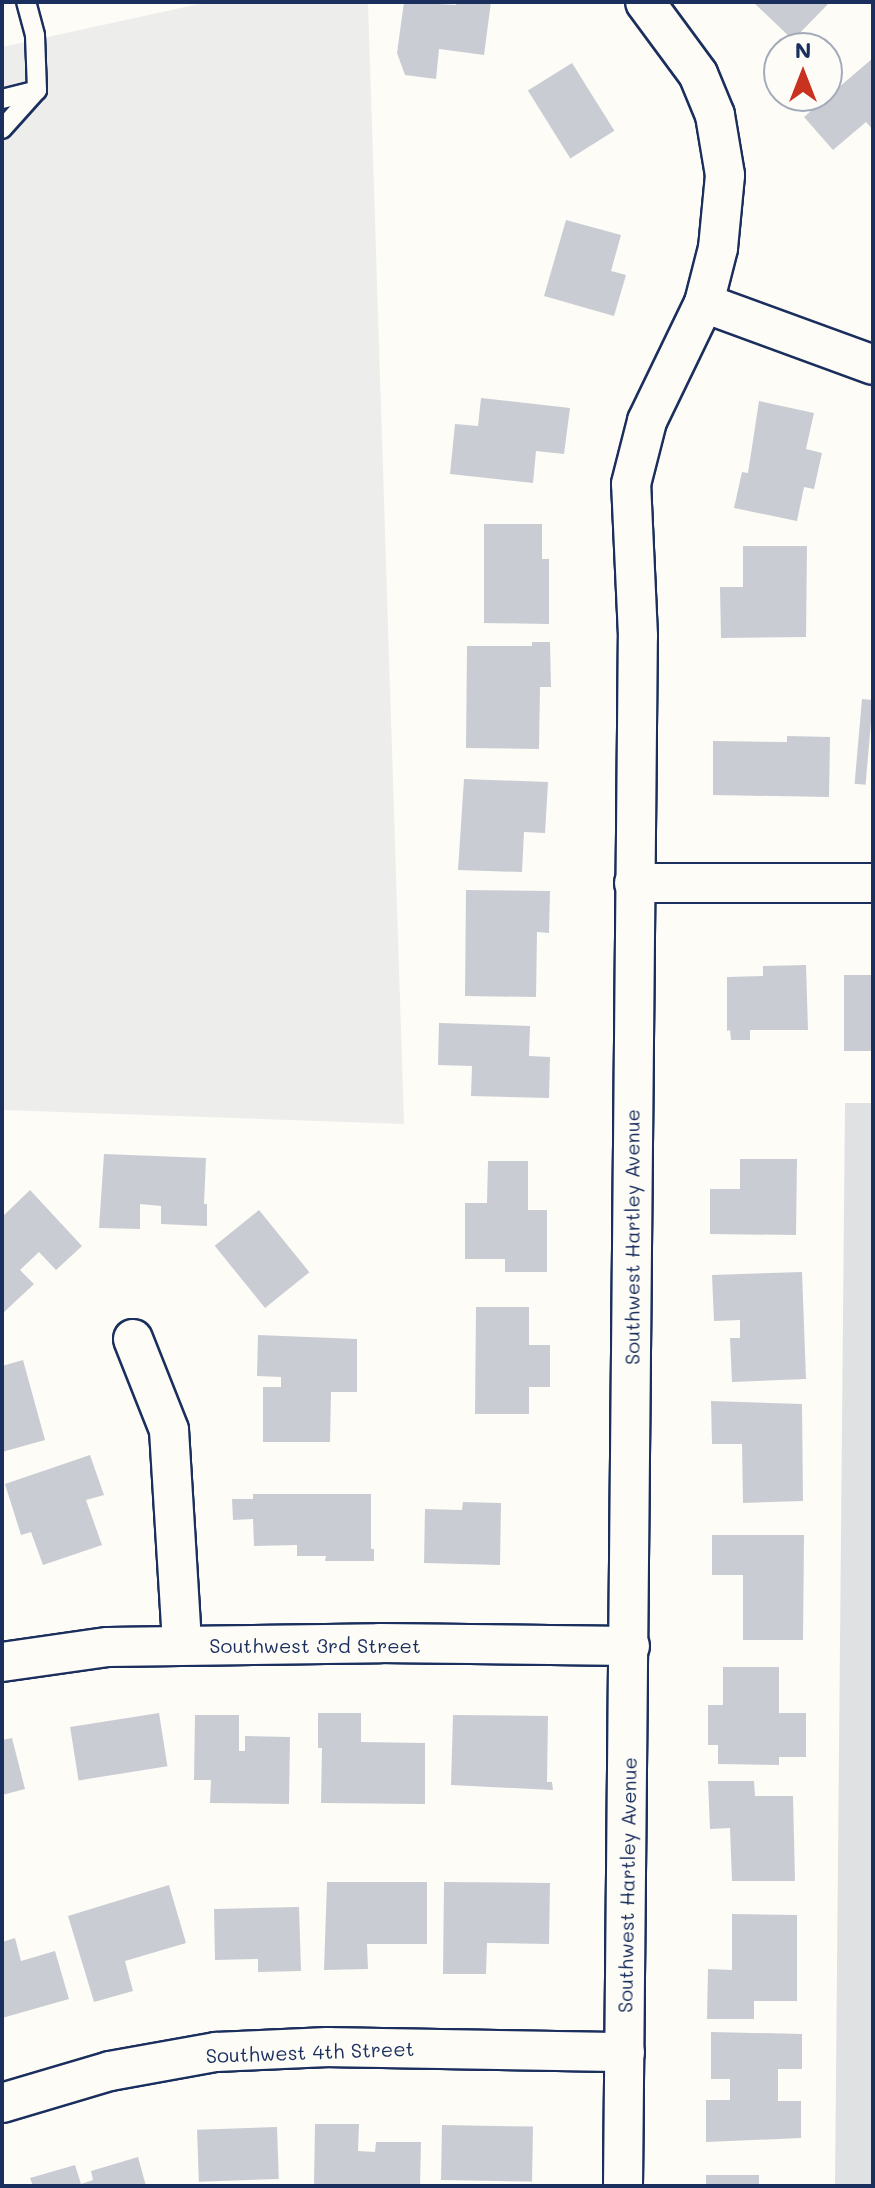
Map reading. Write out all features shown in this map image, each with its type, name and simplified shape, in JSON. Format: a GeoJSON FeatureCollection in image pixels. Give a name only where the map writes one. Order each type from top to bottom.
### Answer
{"type":"FeatureCollection","features":[{"type":"Feature","properties":{"kind":"street","name":"Southwest Hartley Avenue"},"geometry":{"type":"LineString","coordinates":[[623,2186],[638,636],[631,484],[647,421],[704,303],[718,248],[725,175],[715,115],[698,74],[645,2]]}},
{"type":"Feature","properties":{"kind":"street"},"geometry":{"type":"LineString","coordinates":[[704,303],[873,365]]}},
{"type":"Feature","properties":{"kind":"street"},"geometry":{"type":"LineString","coordinates":[[634,883],[873,883]]}},
{"type":"Feature","properties":{"kind":"street"},"geometry":{"type":"LineString","coordinates":[[133,1339],[169,1430],[182,1645]]}},
{"type":"Feature","properties":{"kind":"street","name":"Southwest 3rd Street"},"geometry":{"type":"LineString","coordinates":[[2,1662],[108,1647],[182,1645],[630,1646]]}},
{"type":"Feature","properties":{"kind":"street","name":"Southwest 4th Street"},"geometry":{"type":"LineString","coordinates":[[2,2103],[110,2071],[216,2052],[328,2047],[625,2052]]}},
{"type":"Feature","properties":{"kind":"lane"},"geometry":{"type":"LineString","coordinates":[[2,129],[37,90],[35,35],[26,2]]}},
{"type":"Feature","properties":{"kind":"lane"},"geometry":{"type":"LineString","coordinates":[[2,99],[37,90]]}},
{"type":"Feature","properties":{"kind":"shaded area"},"geometry":{"type":"Polygon","coordinates":[[[208,2],[368,2],[404,1124],[2,1110],[2,47],[208,2]]]}},
{"type":"Feature","properties":{"kind":"shaded area"},"geometry":{"type":"Polygon","coordinates":[[[845,1103],[873,1103],[873,2186],[835,2186],[845,1103]]]}},
{"type":"Feature","properties":{"kind":"building"},"geometry":{"type":"Polygon","coordinates":[[[404,2],[456,5],[456,2],[491,2],[484,55],[439,49],[436,79],[405,75],[397,53],[404,2]]]}},
{"type":"Feature","properties":{"kind":"building"},"geometry":{"type":"Polygon","coordinates":[[[753,2],[830,2],[801,32],[785,32],[753,2]]]}},
{"type":"Feature","properties":{"kind":"building"},"geometry":{"type":"Polygon","coordinates":[[[873,58],[873,130],[866,122],[833,150],[804,117],[810,112],[843,112],[843,84],[873,58]]]}},
{"type":"Feature","properties":{"kind":"building"},"geometry":{"type":"Polygon","coordinates":[[[572,63],[614,131],[570,158],[528,91],[572,63]]]}},
{"type":"Feature","properties":{"kind":"building"},"geometry":{"type":"Polygon","coordinates":[[[566,220],[621,235],[611,271],[626,275],[614,316],[544,296],[566,220]]]}},
{"type":"Feature","properties":{"kind":"building"},"geometry":{"type":"Polygon","coordinates":[[[481,398],[570,408],[564,454],[536,451],[533,483],[450,474],[455,424],[478,426],[481,398]]]}},
{"type":"Feature","properties":{"kind":"building"},"geometry":{"type":"Polygon","coordinates":[[[759,401],[814,413],[806,449],[822,453],[814,489],[804,487],[797,521],[734,508],[742,472],[748,473],[759,401]]]}},
{"type":"Feature","properties":{"kind":"building"},"geometry":{"type":"Polygon","coordinates":[[[484,524],[542,524],[542,559],[549,559],[549,624],[484,623],[484,524]]]}},
{"type":"Feature","properties":{"kind":"building"},"geometry":{"type":"Polygon","coordinates":[[[743,546],[807,546],[806,637],[721,638],[720,587],[743,587],[743,546]]]}},
{"type":"Feature","properties":{"kind":"building"},"geometry":{"type":"Polygon","coordinates":[[[532,642],[550,642],[551,687],[540,687],[539,749],[466,748],[467,646],[532,646],[532,642]]]}},
{"type":"Feature","properties":{"kind":"building"},"geometry":{"type":"Polygon","coordinates":[[[862,699],[873,700],[866,785],[855,784],[862,699]]]}},
{"type":"Feature","properties":{"kind":"building"},"geometry":{"type":"Polygon","coordinates":[[[787,736],[830,737],[829,797],[713,795],[713,741],[787,742],[787,736]]]}},
{"type":"Feature","properties":{"kind":"building"},"geometry":{"type":"Polygon","coordinates":[[[464,779],[548,782],[545,833],[524,832],[522,872],[458,870],[464,779]]]}},
{"type":"Feature","properties":{"kind":"building"},"geometry":{"type":"Polygon","coordinates":[[[466,890],[550,891],[549,933],[537,932],[536,997],[465,996],[466,890]]]}},
{"type":"Feature","properties":{"kind":"building"},"geometry":{"type":"Polygon","coordinates":[[[806,965],[808,1030],[750,1030],[750,1040],[731,1040],[730,1030],[727,1031],[727,977],[763,976],[763,966],[806,965]]]}},
{"type":"Feature","properties":{"kind":"building"},"geometry":{"type":"Polygon","coordinates":[[[844,975],[873,975],[873,1051],[844,1051],[844,975]]]}},
{"type":"Feature","properties":{"kind":"building"},"geometry":{"type":"Polygon","coordinates":[[[439,1023],[530,1026],[529,1056],[550,1057],[549,1098],[471,1096],[472,1066],[438,1065],[439,1023]]]}},
{"type":"Feature","properties":{"kind":"building"},"geometry":{"type":"Polygon","coordinates":[[[104,1154],[206,1158],[204,1204],[207,1204],[207,1226],[161,1224],[161,1206],[140,1204],[140,1229],[99,1228],[104,1154]]]}},
{"type":"Feature","properties":{"kind":"building"},"geometry":{"type":"Polygon","coordinates":[[[740,1159],[797,1159],[796,1235],[710,1234],[710,1189],[740,1189],[740,1159]]]}},
{"type":"Feature","properties":{"kind":"building"},"geometry":{"type":"Polygon","coordinates":[[[488,1161],[528,1161],[528,1210],[547,1210],[547,1272],[505,1272],[505,1259],[465,1259],[465,1203],[487,1203],[488,1161]]]}},
{"type":"Feature","properties":{"kind":"building"},"geometry":{"type":"Polygon","coordinates":[[[30,1190],[82,1246],[56,1270],[39,1252],[20,1270],[34,1284],[3,1313],[2,1217],[30,1190]]]}},
{"type":"Feature","properties":{"kind":"building"},"geometry":{"type":"Polygon","coordinates":[[[259,1210],[309,1272],[265,1308],[215,1246],[259,1210]]]}},
{"type":"Feature","properties":{"kind":"building"},"geometry":{"type":"Polygon","coordinates":[[[802,1272],[806,1379],[732,1382],[730,1338],[740,1338],[740,1320],[714,1321],[712,1275],[802,1272]]]}},
{"type":"Feature","properties":{"kind":"building"},"geometry":{"type":"Polygon","coordinates":[[[476,1307],[529,1307],[529,1345],[550,1345],[550,1387],[529,1387],[529,1414],[475,1414],[476,1307]]]}},
{"type":"Feature","properties":{"kind":"building"},"geometry":{"type":"Polygon","coordinates":[[[258,1335],[357,1339],[357,1392],[331,1392],[330,1442],[263,1442],[263,1387],[281,1387],[281,1377],[257,1376],[258,1335]]]}},
{"type":"Feature","properties":{"kind":"building"},"geometry":{"type":"Polygon","coordinates":[[[23,1360],[45,1440],[2,1452],[2,1366],[23,1360]]]}},
{"type":"Feature","properties":{"kind":"building"},"geometry":{"type":"Polygon","coordinates":[[[711,1401],[802,1404],[803,1501],[743,1503],[742,1444],[712,1444],[711,1401]]]}},
{"type":"Feature","properties":{"kind":"building"},"geometry":{"type":"Polygon","coordinates":[[[90,1455],[104,1495],[86,1500],[102,1545],[43,1565],[31,1532],[21,1535],[5,1484],[90,1455]]]}},
{"type":"Feature","properties":{"kind":"building"},"geometry":{"type":"Polygon","coordinates":[[[253,1494],[371,1494],[371,1549],[374,1549],[374,1561],[325,1561],[326,1556],[297,1556],[297,1545],[254,1546],[253,1519],[233,1520],[232,1499],[253,1499],[253,1494]]]}},
{"type":"Feature","properties":{"kind":"building"},"geometry":{"type":"Polygon","coordinates":[[[463,1502],[501,1503],[500,1565],[424,1563],[425,1509],[462,1510],[463,1502]]]}},
{"type":"Feature","properties":{"kind":"building"},"geometry":{"type":"Polygon","coordinates":[[[712,1535],[804,1535],[803,1640],[743,1640],[743,1575],[712,1575],[712,1535]]]}},
{"type":"Feature","properties":{"kind":"building"},"geometry":{"type":"Polygon","coordinates":[[[723,1667],[779,1667],[779,1713],[806,1713],[806,1757],[779,1757],[779,1765],[718,1764],[718,1745],[708,1745],[708,1705],[723,1705],[723,1667]]]}},
{"type":"Feature","properties":{"kind":"building"},"geometry":{"type":"Polygon","coordinates":[[[159,1713],[167,1766],[79,1780],[70,1727],[159,1713]]]}},
{"type":"Feature","properties":{"kind":"building"},"geometry":{"type":"Polygon","coordinates":[[[318,1713],[361,1713],[361,1742],[425,1743],[425,1804],[321,1803],[322,1748],[318,1748],[318,1713]]]}},
{"type":"Feature","properties":{"kind":"building"},"geometry":{"type":"Polygon","coordinates":[[[195,1715],[239,1715],[239,1751],[245,1751],[245,1736],[290,1737],[289,1804],[210,1803],[211,1780],[194,1780],[195,1715]]]}},
{"type":"Feature","properties":{"kind":"building"},"geometry":{"type":"Polygon","coordinates":[[[453,1715],[548,1716],[547,1782],[552,1782],[553,1790],[451,1785],[453,1715]]]}},
{"type":"Feature","properties":{"kind":"building"},"geometry":{"type":"Polygon","coordinates":[[[12,1738],[25,1789],[2,1795],[2,1740],[12,1738]]]}},
{"type":"Feature","properties":{"kind":"building"},"geometry":{"type":"Polygon","coordinates":[[[708,1781],[754,1781],[755,1796],[793,1796],[795,1881],[732,1881],[730,1828],[710,1829],[708,1781]]]}},
{"type":"Feature","properties":{"kind":"building"},"geometry":{"type":"Polygon","coordinates":[[[327,1882],[427,1882],[427,1944],[367,1944],[368,1969],[324,1970],[327,1882]]]}},
{"type":"Feature","properties":{"kind":"building"},"geometry":{"type":"Polygon","coordinates":[[[444,1882],[550,1883],[549,1944],[487,1943],[486,1974],[443,1974],[444,1882]]]}},
{"type":"Feature","properties":{"kind":"building"},"geometry":{"type":"Polygon","coordinates":[[[169,1885],[186,1943],[125,1961],[133,1991],[94,2002],[68,1916],[169,1885]]]}},
{"type":"Feature","properties":{"kind":"building"},"geometry":{"type":"Polygon","coordinates":[[[299,1907],[301,1971],[258,1972],[258,1959],[215,1960],[214,1909],[299,1907]]]}},
{"type":"Feature","properties":{"kind":"building"},"geometry":{"type":"Polygon","coordinates":[[[732,1914],[797,1915],[797,2001],[754,2001],[754,2019],[707,2019],[708,1969],[732,1970],[732,1914]]]}},
{"type":"Feature","properties":{"kind":"building"},"geometry":{"type":"Polygon","coordinates":[[[15,1938],[21,1961],[55,1951],[69,1999],[2,2018],[2,1942],[15,1938]]]}},
{"type":"Feature","properties":{"kind":"building"},"geometry":{"type":"Polygon","coordinates":[[[711,2032],[802,2034],[802,2069],[778,2069],[778,2101],[801,2101],[801,2138],[706,2142],[706,2100],[730,2100],[730,2079],[711,2079],[711,2032]]]}},
{"type":"Feature","properties":{"kind":"building"},"geometry":{"type":"Polygon","coordinates":[[[315,2124],[359,2124],[358,2151],[375,2152],[376,2142],[421,2142],[420,2186],[314,2186],[315,2124]]]}},
{"type":"Feature","properties":{"kind":"building"},"geometry":{"type":"Polygon","coordinates":[[[442,2125],[533,2127],[532,2182],[441,2180],[442,2125]]]}},
{"type":"Feature","properties":{"kind":"building"},"geometry":{"type":"Polygon","coordinates":[[[277,2127],[279,2179],[199,2182],[197,2130],[277,2127]]]}},
{"type":"Feature","properties":{"kind":"building"},"geometry":{"type":"Polygon","coordinates":[[[138,2157],[146,2186],[33,2186],[30,2178],[75,2165],[81,2184],[93,2180],[91,2171],[138,2157]]]}},
{"type":"Feature","properties":{"kind":"building"},"geometry":{"type":"Polygon","coordinates":[[[706,2175],[759,2175],[759,2186],[706,2186],[706,2175]]]}}]}
